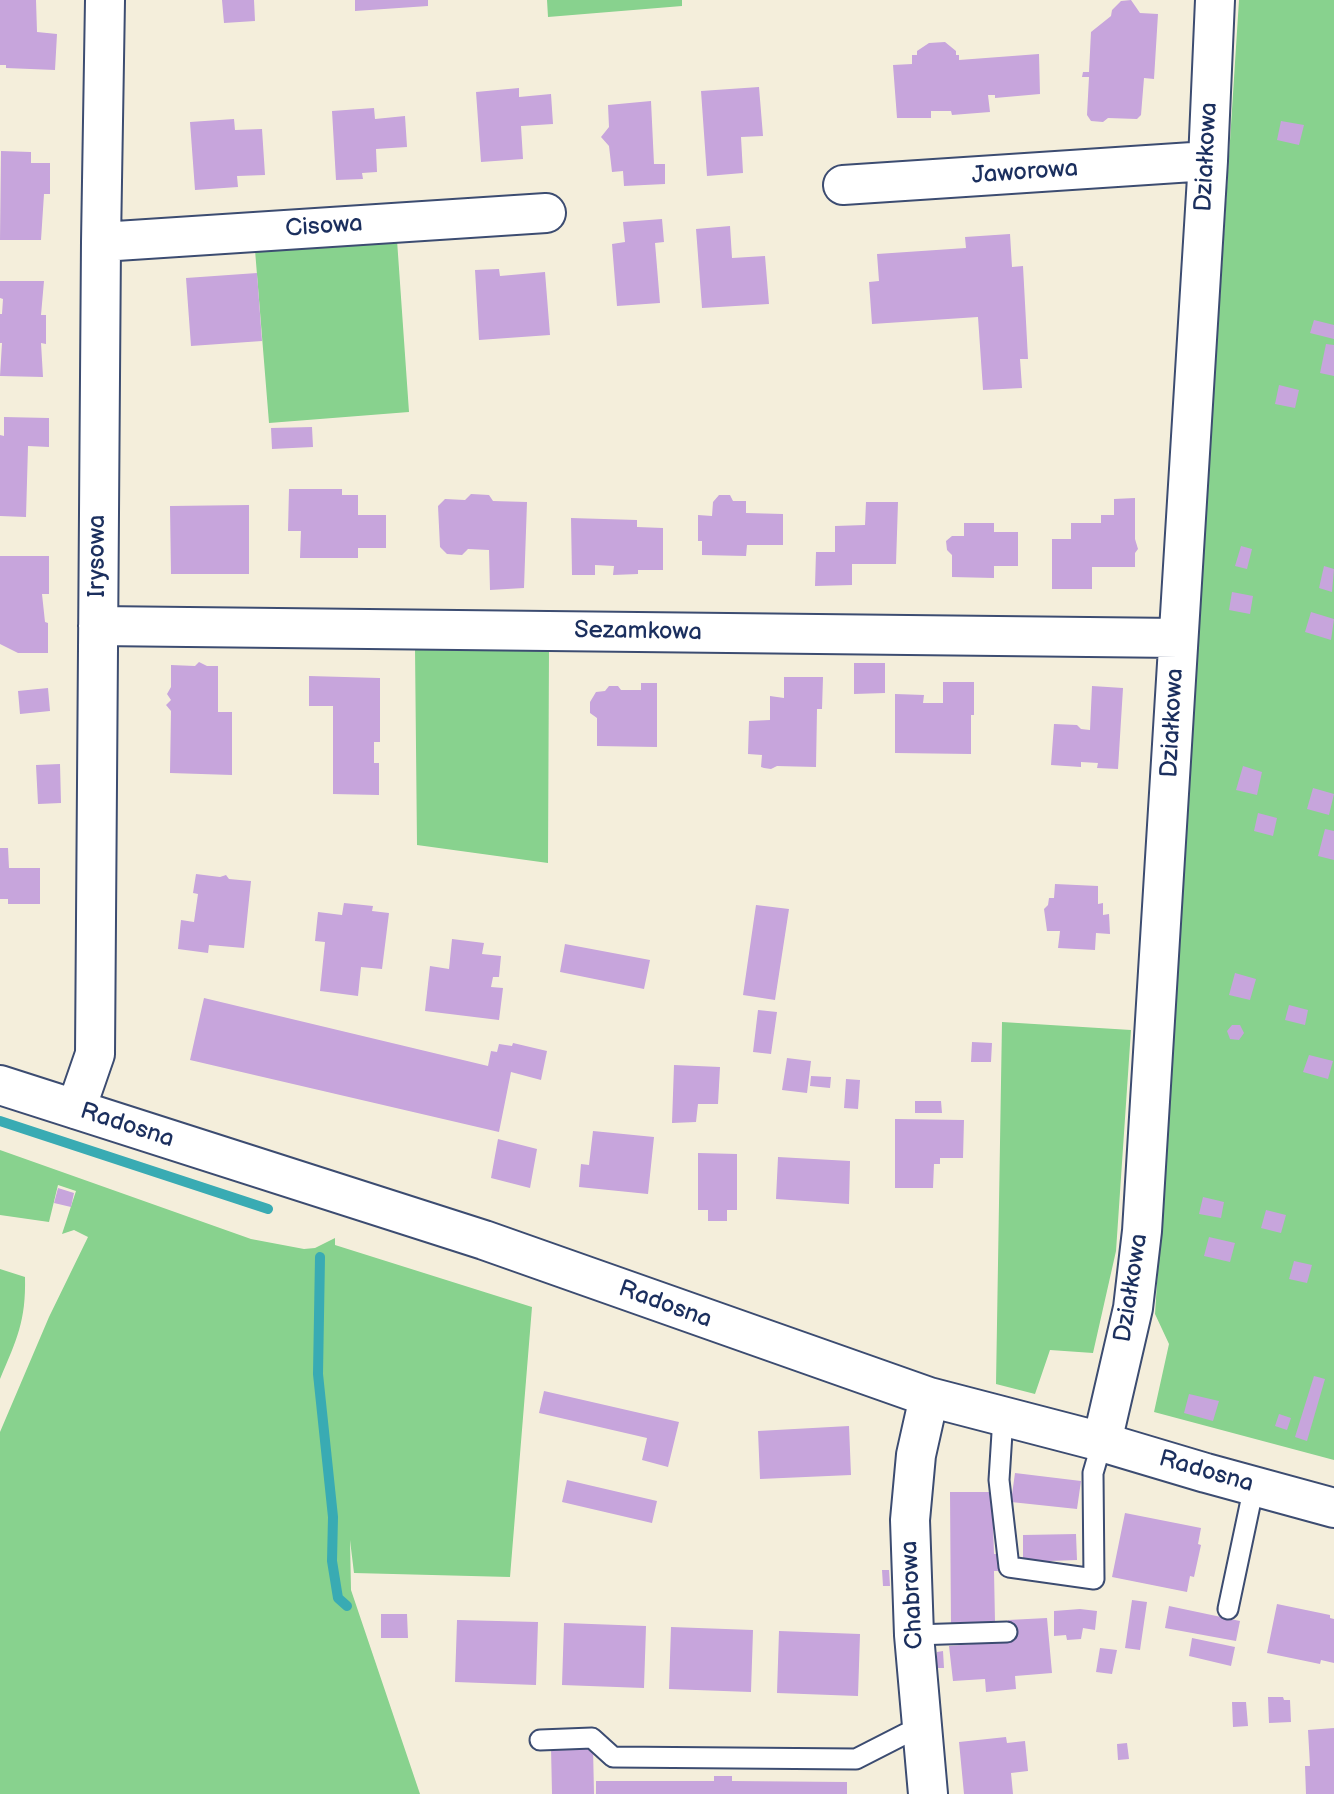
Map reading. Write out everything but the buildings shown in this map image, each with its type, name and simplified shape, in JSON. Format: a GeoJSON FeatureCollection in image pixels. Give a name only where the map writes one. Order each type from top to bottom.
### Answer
{"type":"FeatureCollection","features":[{"type":"Feature","properties":{"kind":"street","name":"Irysowa"},"geometry":{"type":"LineString","coordinates":[[76,1109],[94,1054],[105,0]]}},
{"type":"Feature","properties":{"kind":"street","name":"Działkowa"},"geometry":{"type":"LineString","coordinates":[[1102,1442],[1133,1308],[1142,1231],[1208,161],[1215,0]]}},
{"type":"Feature","properties":{"kind":"street","name":"Jaworowa"},"geometry":{"type":"LineString","coordinates":[[843,185],[1208,161]]}},
{"type":"Feature","properties":{"kind":"street","name":"Cisowa"},"geometry":{"type":"LineString","coordinates":[[101,242],[546,213]]}},
{"type":"Feature","properties":{"kind":"street","name":"Sezamkowa"},"geometry":{"type":"LineString","coordinates":[[98,626],[1178,638]]}},
{"type":"Feature","properties":{"kind":"street","name":"Radosna"},"geometry":{"type":"LineString","coordinates":[[0,1085],[484,1240],[929,1397],[1102,1442],[1334,1508]]}},
{"type":"Feature","properties":{"kind":"street","name":"Chabrowa"},"geometry":{"type":"LineString","coordinates":[[928,1794],[914,1634],[911,1501],[916,1455],[929,1397]]}},
{"type":"Feature","properties":{"kind":"lane"},"geometry":{"type":"LineString","coordinates":[[1003,1417],[999,1480],[1009,1567],[1094,1579],[1093,1473],[1102,1442]]}},
{"type":"Feature","properties":{"kind":"lane"},"geometry":{"type":"LineString","coordinates":[[1228,1609],[1254,1486]]}},
{"type":"Feature","properties":{"kind":"lane"},"geometry":{"type":"LineString","coordinates":[[914,1634],[1007,1632]]}},
{"type":"Feature","properties":{"kind":"lane"},"geometry":{"type":"LineString","coordinates":[[540,1740],[592,1738],[613,1757],[748,1756],[856,1759],[905,1734],[923,1732]]}},
{"type":"Feature","properties":{"kind":"green space"},"geometry":{"type":"Polygon","coordinates":[[[547,0],[682,0],[682,6],[548,17],[547,0]]]}},
{"type":"Feature","properties":{"kind":"green space"},"geometry":{"type":"Polygon","coordinates":[[[1239,0],[1334,0],[1334,1460],[1154,1412],[1169,1344],[1155,1314],[1239,0]]]}},
{"type":"Feature","properties":{"kind":"green space"},"geometry":{"type":"Polygon","coordinates":[[[397,240],[409,412],[269,423],[255,250],[397,240]]]}},
{"type":"Feature","properties":{"kind":"green space"},"geometry":{"type":"Polygon","coordinates":[[[415,648],[549,648],[548,863],[417,845],[415,648]]]}},
{"type":"Feature","properties":{"kind":"green space"},"geometry":{"type":"Polygon","coordinates":[[[1002,1022],[1131,1030],[1116,1251],[1093,1353],[1050,1350],[1035,1394],[996,1384],[1002,1022]]]}},
{"type":"Feature","properties":{"kind":"green space"},"geometry":{"type":"Polygon","coordinates":[[[0,1150],[251,1239],[304,1249],[315,1248],[335,1238],[335,1245],[532,1307],[510,1577],[354,1573],[350,1540],[351,1590],[420,1794],[0,1794],[0,1432],[49,1317],[88,1237],[74,1230],[62,1234],[76,1191],[58,1185],[49,1222],[0,1215],[0,1150]]]}},
{"type":"Feature","properties":{"kind":"green space"},"geometry":{"type":"Polygon","coordinates":[[[0,1269],[25,1277],[24,1306],[19,1330],[0,1379],[0,1269]]]}},
{"type":"Feature","properties":{"kind":"waterway"},"geometry":{"type":"LineString","coordinates":[[0,1121],[268,1209]]}},
{"type":"Feature","properties":{"kind":"waterway"},"geometry":{"type":"LineString","coordinates":[[320,1257],[318,1374],[333,1517],[332,1561],[338,1598],[347,1606]]}}]}
